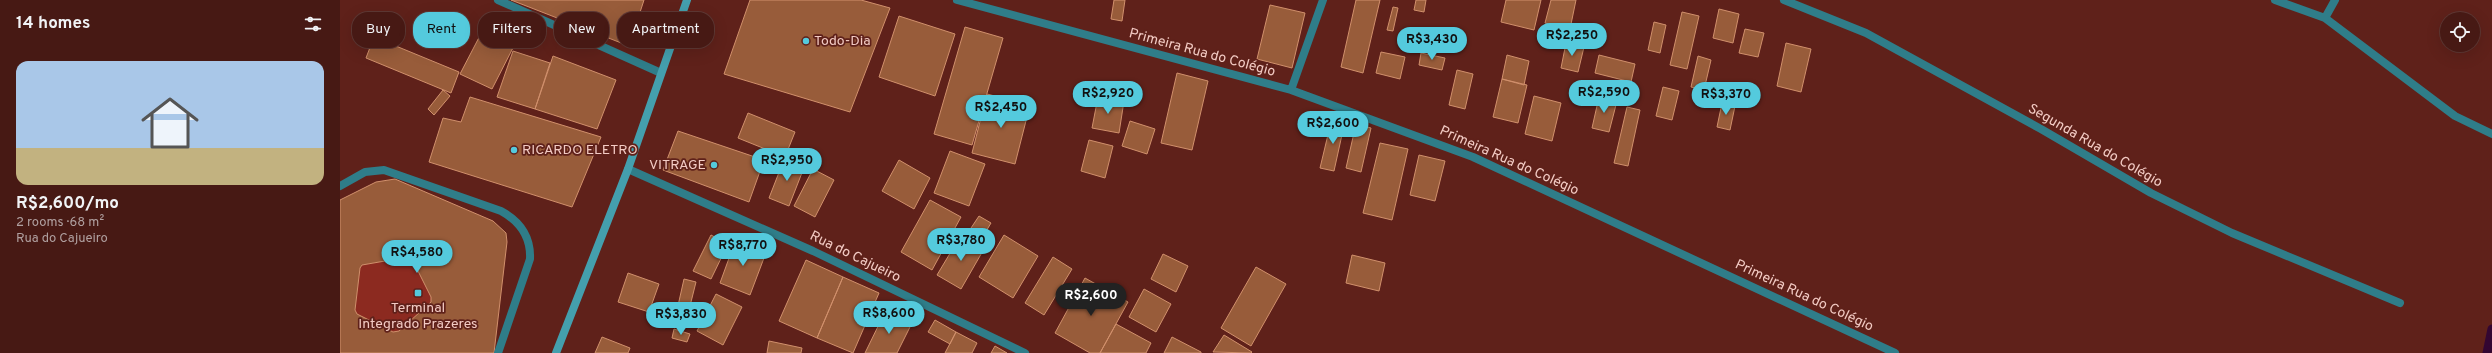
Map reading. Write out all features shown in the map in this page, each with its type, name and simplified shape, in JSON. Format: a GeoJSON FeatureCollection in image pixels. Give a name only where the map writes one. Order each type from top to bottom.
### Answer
{"type":"FeatureCollection","features":[{"type":"Feature","properties":{"kind":"main road"},"geometry":{"type":"LineString","coordinates":[[556,353],[628,169],[687,0]]}},
{"type":"Feature","properties":{"kind":"street"},"geometry":{"type":"LineString","coordinates":[[498,0],[661,73]]}},
{"type":"Feature","properties":{"kind":"street","name":"Primeira Rua do Colégio"},"geometry":{"type":"LineString","coordinates":[[957,0],[1291,90],[1472,157],[1895,353]]}},
{"type":"Feature","properties":{"kind":"street"},"geometry":{"type":"LineString","coordinates":[[1291,90],[1323,0]]}},
{"type":"Feature","properties":{"kind":"street","name":"Segunda Rua do Colégio"},"geometry":{"type":"LineString","coordinates":[[1784,0],[1866,34],[2042,129],[2151,193],[2205,220],[2400,303]]}},
{"type":"Feature","properties":{"kind":"street"},"geometry":{"type":"LineString","coordinates":[[2275,0],[2325,18],[2455,116],[2492,134]]}},
{"type":"Feature","properties":{"kind":"street"},"geometry":{"type":"LineString","coordinates":[[2325,18],[2335,0]]}},
{"type":"Feature","properties":{"kind":"street","name":"Rua do Cajueiro"},"geometry":{"type":"LineString","coordinates":[[628,169],[813,251],[1025,353]]}},
{"type":"Feature","properties":{"kind":"street"},"geometry":{"type":"LineString","coordinates":[[340,186],[365,172],[384,170],[501,211],[512,217],[521,226],[530,247],[530,259],[498,353]]}},
{"type":"Feature","properties":{"kind":"shaded area"},"geometry":{"type":"Polygon","coordinates":[[[408,257],[412,259],[431,297],[431,302],[399,331],[393,332],[357,314],[355,310],[360,268],[362,265],[408,257]]]}},
{"type":"Feature","properties":{"kind":"building"},"geometry":{"type":"Polygon","coordinates":[[[511,0],[644,0],[640,12],[617,12],[617,41],[609,38],[609,12],[554,12],[554,17],[546,14],[546,12],[542,12],[511,0]]]}},
{"type":"Feature","properties":{"kind":"building","name":"Todo-Dia"},"geometry":{"type":"Polygon","coordinates":[[[750,0],[861,0],[890,8],[850,112],[724,74],[750,0]]]}},
{"type":"Feature","properties":{"kind":"building"},"geometry":{"type":"Polygon","coordinates":[[[1114,0],[1125,0],[1122,21],[1111,19],[1114,0]]]}},
{"type":"Feature","properties":{"kind":"building"},"geometry":{"type":"Polygon","coordinates":[[[1356,0],[1380,0],[1363,73],[1341,67],[1356,0]]]}},
{"type":"Feature","properties":{"kind":"building"},"geometry":{"type":"Polygon","coordinates":[[[1416,0],[1426,0],[1424,12],[1414,10],[1416,0]]]}},
{"type":"Feature","properties":{"kind":"building"},"geometry":{"type":"Polygon","coordinates":[[[1506,0],[1541,0],[1534,30],[1501,22],[1506,0]]]}},
{"type":"Feature","properties":{"kind":"building"},"geometry":{"type":"Polygon","coordinates":[[[1551,0],[1576,0],[1570,29],[1545,23],[1551,0]]]}},
{"type":"Feature","properties":{"kind":"building"},"geometry":{"type":"Polygon","coordinates":[[[1270,5],[1305,13],[1292,68],[1257,59],[1270,5]]]}},
{"type":"Feature","properties":{"kind":"building"},"geometry":{"type":"Polygon","coordinates":[[[1393,7],[1398,8],[1393,31],[1387,30],[1393,7]]]}},
{"type":"Feature","properties":{"kind":"building"},"geometry":{"type":"Polygon","coordinates":[[[1719,9],[1739,14],[1733,43],[1713,38],[1719,9]]]}},
{"type":"Feature","properties":{"kind":"building"},"geometry":{"type":"Polygon","coordinates":[[[1682,12],[1699,16],[1687,69],[1670,65],[1682,12]]]}},
{"type":"Feature","properties":{"kind":"building"},"geometry":{"type":"Polygon","coordinates":[[[899,16],[955,34],[935,96],[879,77],[899,16]]]}},
{"type":"Feature","properties":{"kind":"building"},"geometry":{"type":"Polygon","coordinates":[[[1654,22],[1666,25],[1660,53],[1648,50],[1654,22]]]}},
{"type":"Feature","properties":{"kind":"building"},"geometry":{"type":"Polygon","coordinates":[[[965,27],[1003,38],[972,145],[934,134],[965,27]]]}},
{"type":"Feature","properties":{"kind":"building"},"geometry":{"type":"Polygon","coordinates":[[[1745,29],[1764,33],[1758,57],[1739,53],[1745,29]]]}},
{"type":"Feature","properties":{"kind":"building"},"geometry":{"type":"Polygon","coordinates":[[[478,39],[478,48],[513,48],[492,89],[460,74],[478,39]]]}},
{"type":"Feature","properties":{"kind":"building"},"geometry":{"type":"Polygon","coordinates":[[[1566,43],[1584,47],[1578,72],[1561,68],[1566,43]]]}},
{"type":"Feature","properties":{"kind":"building"},"geometry":{"type":"Polygon","coordinates":[[[1786,43],[1811,49],[1801,92],[1777,86],[1786,43]]]}},
{"type":"Feature","properties":{"kind":"building"},"geometry":{"type":"Polygon","coordinates":[[[370,48],[401,48],[459,72],[451,93],[366,58],[370,48]]]}},
{"type":"Feature","properties":{"kind":"building"},"geometry":{"type":"Polygon","coordinates":[[[513,51],[550,63],[535,109],[497,97],[513,51]]]}},
{"type":"Feature","properties":{"kind":"building"},"geometry":{"type":"Polygon","coordinates":[[[1381,52],[1405,57],[1400,79],[1376,73],[1381,52]]]}},
{"type":"Feature","properties":{"kind":"building"},"geometry":{"type":"Polygon","coordinates":[[[1421,53],[1445,58],[1442,70],[1419,65],[1421,53]]]}},
{"type":"Feature","properties":{"kind":"building"},"geometry":{"type":"Polygon","coordinates":[[[1507,55],[1529,61],[1524,85],[1502,79],[1507,55]]]}},
{"type":"Feature","properties":{"kind":"building"},"geometry":{"type":"Polygon","coordinates":[[[1599,55],[1635,64],[1631,82],[1595,73],[1599,55]]]}},
{"type":"Feature","properties":{"kind":"building"},"geometry":{"type":"Polygon","coordinates":[[[553,56],[616,80],[597,129],[535,109],[553,56]]]}},
{"type":"Feature","properties":{"kind":"building"},"geometry":{"type":"Polygon","coordinates":[[[1698,56],[1711,60],[1704,90],[1691,87],[1698,56]]]}},
{"type":"Feature","properties":{"kind":"building"},"geometry":{"type":"Polygon","coordinates":[[[1457,70],[1473,74],[1465,109],[1449,105],[1457,70]]]}},
{"type":"Feature","properties":{"kind":"building"},"geometry":{"type":"Polygon","coordinates":[[[1177,73],[1208,81],[1192,150],[1161,143],[1177,73]]]}},
{"type":"Feature","properties":{"kind":"building"},"geometry":{"type":"Polygon","coordinates":[[[1502,79],[1527,85],[1518,123],[1493,117],[1502,79]]]}},
{"type":"Feature","properties":{"kind":"building"},"geometry":{"type":"Polygon","coordinates":[[[1663,87],[1679,91],[1672,120],[1656,116],[1663,87]]]}},
{"type":"Feature","properties":{"kind":"building"},"geometry":{"type":"Polygon","coordinates":[[[443,90],[450,96],[434,115],[428,109],[443,90]]]}},
{"type":"Feature","properties":{"kind":"building"},"geometry":{"type":"Polygon","coordinates":[[[987,94],[1030,105],[1015,164],[972,153],[987,94]]]}},
{"type":"Feature","properties":{"kind":"building"},"geometry":{"type":"Polygon","coordinates":[[[1534,96],[1561,103],[1552,141],[1525,134],[1534,96]]]}},
{"type":"Feature","properties":{"kind":"building","name":"RICARDO ELETRO"},"geometry":{"type":"Polygon","coordinates":[[[470,97],[601,137],[572,207],[429,162],[443,118],[461,122],[470,97]]]}},
{"type":"Feature","properties":{"kind":"building"},"geometry":{"type":"Polygon","coordinates":[[[1098,97],[1124,101],[1119,133],[1092,128],[1098,97]]]}},
{"type":"Feature","properties":{"kind":"building"},"geometry":{"type":"Polygon","coordinates":[[[1599,97],[1617,101],[1609,132],[1592,128],[1599,97]]]}},
{"type":"Feature","properties":{"kind":"building"},"geometry":{"type":"Polygon","coordinates":[[[1722,103],[1735,106],[1730,130],[1717,127],[1722,103]]]}},
{"type":"Feature","properties":{"kind":"building"},"geometry":{"type":"Polygon","coordinates":[[[1627,107],[1640,110],[1628,166],[1614,163],[1627,107]]]}},
{"type":"Feature","properties":{"kind":"building"},"geometry":{"type":"Polygon","coordinates":[[[748,113],[795,132],[785,157],[738,138],[748,113]]]}},
{"type":"Feature","properties":{"kind":"building"},"geometry":{"type":"Polygon","coordinates":[[[1332,118],[1345,121],[1334,171],[1320,168],[1332,118]]]}},
{"type":"Feature","properties":{"kind":"building"},"geometry":{"type":"Polygon","coordinates":[[[1130,121],[1155,129],[1147,154],[1122,146],[1130,121]]]}},
{"type":"Feature","properties":{"kind":"building"},"geometry":{"type":"Polygon","coordinates":[[[1356,124],[1371,128],[1361,172],[1346,168],[1356,124]]]}},
{"type":"Feature","properties":{"kind":"building","name":"VITRAGE"},"geometry":{"type":"Polygon","coordinates":[[[678,131],[764,160],[749,202],[663,170],[678,131]]]}},
{"type":"Feature","properties":{"kind":"building"},"geometry":{"type":"Polygon","coordinates":[[[1089,140],[1113,146],[1105,178],[1081,171],[1089,140]]]}},
{"type":"Feature","properties":{"kind":"building"},"geometry":{"type":"Polygon","coordinates":[[[1380,143],[1408,149],[1392,220],[1363,213],[1380,143]]]}},
{"type":"Feature","properties":{"kind":"building"},"geometry":{"type":"Polygon","coordinates":[[[950,151],[985,164],[969,206],[934,193],[950,151]]]}},
{"type":"Feature","properties":{"kind":"building"},"geometry":{"type":"Polygon","coordinates":[[[1419,155],[1445,161],[1435,201],[1410,195],[1419,155]]]}},
{"type":"Feature","properties":{"kind":"building"},"geometry":{"type":"Polygon","coordinates":[[[785,157],[805,165],[789,206],[769,198],[785,157]]]}},
{"type":"Feature","properties":{"kind":"building"},"geometry":{"type":"Polygon","coordinates":[[[899,160],[930,178],[914,209],[882,191],[899,160]]]}},
{"type":"Feature","properties":{"kind":"building"},"geometry":{"type":"Polygon","coordinates":[[[813,169],[834,180],[815,217],[794,206],[813,169]]]}},
{"type":"Feature","properties":{"kind":"building"},"geometry":{"type":"Polygon","coordinates":[[[395,179],[493,221],[506,233],[507,242],[494,353],[340,353],[340,200],[376,182],[395,179]],[[408,257],[362,265],[360,268],[355,310],[357,314],[393,332],[399,331],[431,302],[431,297],[412,259],[408,257]]]}},
{"type":"Feature","properties":{"kind":"building"},"geometry":{"type":"Polygon","coordinates":[[[930,200],[961,217],[932,270],[901,252],[930,200]]]}},
{"type":"Feature","properties":{"kind":"building"},"geometry":{"type":"Polygon","coordinates":[[[979,216],[991,223],[982,238],[969,231],[979,216]]]}},
{"type":"Feature","properties":{"kind":"building"},"geometry":{"type":"Polygon","coordinates":[[[711,235],[728,244],[711,279],[693,271],[711,235]]]}},
{"type":"Feature","properties":{"kind":"building"},"geometry":{"type":"Polygon","coordinates":[[[961,235],[984,249],[961,289],[937,275],[961,235]]]}},
{"type":"Feature","properties":{"kind":"building"},"geometry":{"type":"Polygon","coordinates":[[[1004,235],[1038,256],[1013,298],[979,277],[1004,235]]]}},
{"type":"Feature","properties":{"kind":"building"},"geometry":{"type":"Polygon","coordinates":[[[736,239],[767,250],[750,295],[720,283],[736,239]]]}},
{"type":"Feature","properties":{"kind":"building"},"geometry":{"type":"Polygon","coordinates":[[[1163,254],[1188,266],[1176,292],[1151,279],[1163,254]]]}},
{"type":"Feature","properties":{"kind":"building"},"geometry":{"type":"Polygon","coordinates":[[[1352,255],[1385,263],[1379,291],[1346,283],[1352,255]]]}},
{"type":"Feature","properties":{"kind":"building"},"geometry":{"type":"Polygon","coordinates":[[[1053,257],[1072,269],[1044,315],[1025,303],[1053,257]]]}},
{"type":"Feature","properties":{"kind":"building"},"geometry":{"type":"Polygon","coordinates":[[[806,260],[843,277],[817,338],[779,321],[806,260]]]}},
{"type":"Feature","properties":{"kind":"building"},"geometry":{"type":"Polygon","coordinates":[[[1256,267],[1286,284],[1251,346],[1221,328],[1256,267]]]}},
{"type":"Feature","properties":{"kind":"building"},"geometry":{"type":"Polygon","coordinates":[[[628,273],[659,284],[649,312],[618,302],[628,273]]]}},
{"type":"Feature","properties":{"kind":"building"},"geometry":{"type":"Polygon","coordinates":[[[843,277],[879,293],[853,353],[817,338],[843,277]]]}},
{"type":"Feature","properties":{"kind":"building"},"geometry":{"type":"Polygon","coordinates":[[[1085,278],[1128,302],[1100,353],[1090,353],[1055,333],[1085,278]]]}},
{"type":"Feature","properties":{"kind":"building"},"geometry":{"type":"Polygon","coordinates":[[[684,279],[696,282],[686,322],[675,319],[684,279]]]}},
{"type":"Feature","properties":{"kind":"building"},"geometry":{"type":"Polygon","coordinates":[[[1144,289],[1171,304],[1156,332],[1129,317],[1144,289]]]}},
{"type":"Feature","properties":{"kind":"building"},"geometry":{"type":"Polygon","coordinates":[[[716,294],[742,307],[723,345],[697,331],[716,294]]]}},
{"type":"Feature","properties":{"kind":"building"},"geometry":{"type":"Polygon","coordinates":[[[886,310],[912,323],[897,353],[865,353],[886,310]]]}},
{"type":"Feature","properties":{"kind":"building"},"geometry":{"type":"Polygon","coordinates":[[[935,320],[956,332],[950,344],[928,332],[935,320]]]}},
{"type":"Feature","properties":{"kind":"building"},"geometry":{"type":"Polygon","coordinates":[[[1116,324],[1151,343],[1146,353],[1100,353],[1116,324]]]}},
{"type":"Feature","properties":{"kind":"building"},"geometry":{"type":"Polygon","coordinates":[[[674,329],[690,334],[687,342],[672,338],[674,329]]]}},
{"type":"Feature","properties":{"kind":"building"},"geometry":{"type":"Polygon","coordinates":[[[956,332],[977,343],[972,353],[945,353],[956,332]]]}},
{"type":"Feature","properties":{"kind":"building"},"geometry":{"type":"Polygon","coordinates":[[[1224,335],[1252,352],[1213,352],[1224,335]]]}},
{"type":"Feature","properties":{"kind":"building"},"geometry":{"type":"Polygon","coordinates":[[[602,337],[630,348],[628,353],[595,353],[602,337]]]}},
{"type":"Feature","properties":{"kind":"building"},"geometry":{"type":"Polygon","coordinates":[[[1172,337],[1201,352],[1201,353],[1164,353],[1172,337]]]}},
{"type":"Feature","properties":{"kind":"building"},"geometry":{"type":"Polygon","coordinates":[[[769,341],[802,348],[801,353],[767,353],[769,341]]]}},
{"type":"Feature","properties":{"kind":"building"},"geometry":{"type":"Polygon","coordinates":[[[995,346],[1007,353],[991,353],[995,346]]]}},
{"type":"Feature","properties":{"kind":"waterway"},"geometry":{"type":"LineString","coordinates":[[2487,353],[2492,329]]}},
{"type":"Feature","properties":{"kind":"place","name":"Todo-Dia"},"geometry":{"type":"Point","coordinates":[806,41]}},
{"type":"Feature","properties":{"kind":"place","name":"RICARDO ELETRO"},"geometry":{"type":"Point","coordinates":[514,150]}},
{"type":"Feature","properties":{"kind":"place","name":"VITRAGE"},"geometry":{"type":"Point","coordinates":[714,165]}},
{"type":"Feature","properties":{"kind":"place","name":"Terminal Integrado Prazeres"},"geometry":{"type":"Point","coordinates":[418,293]}}]}
